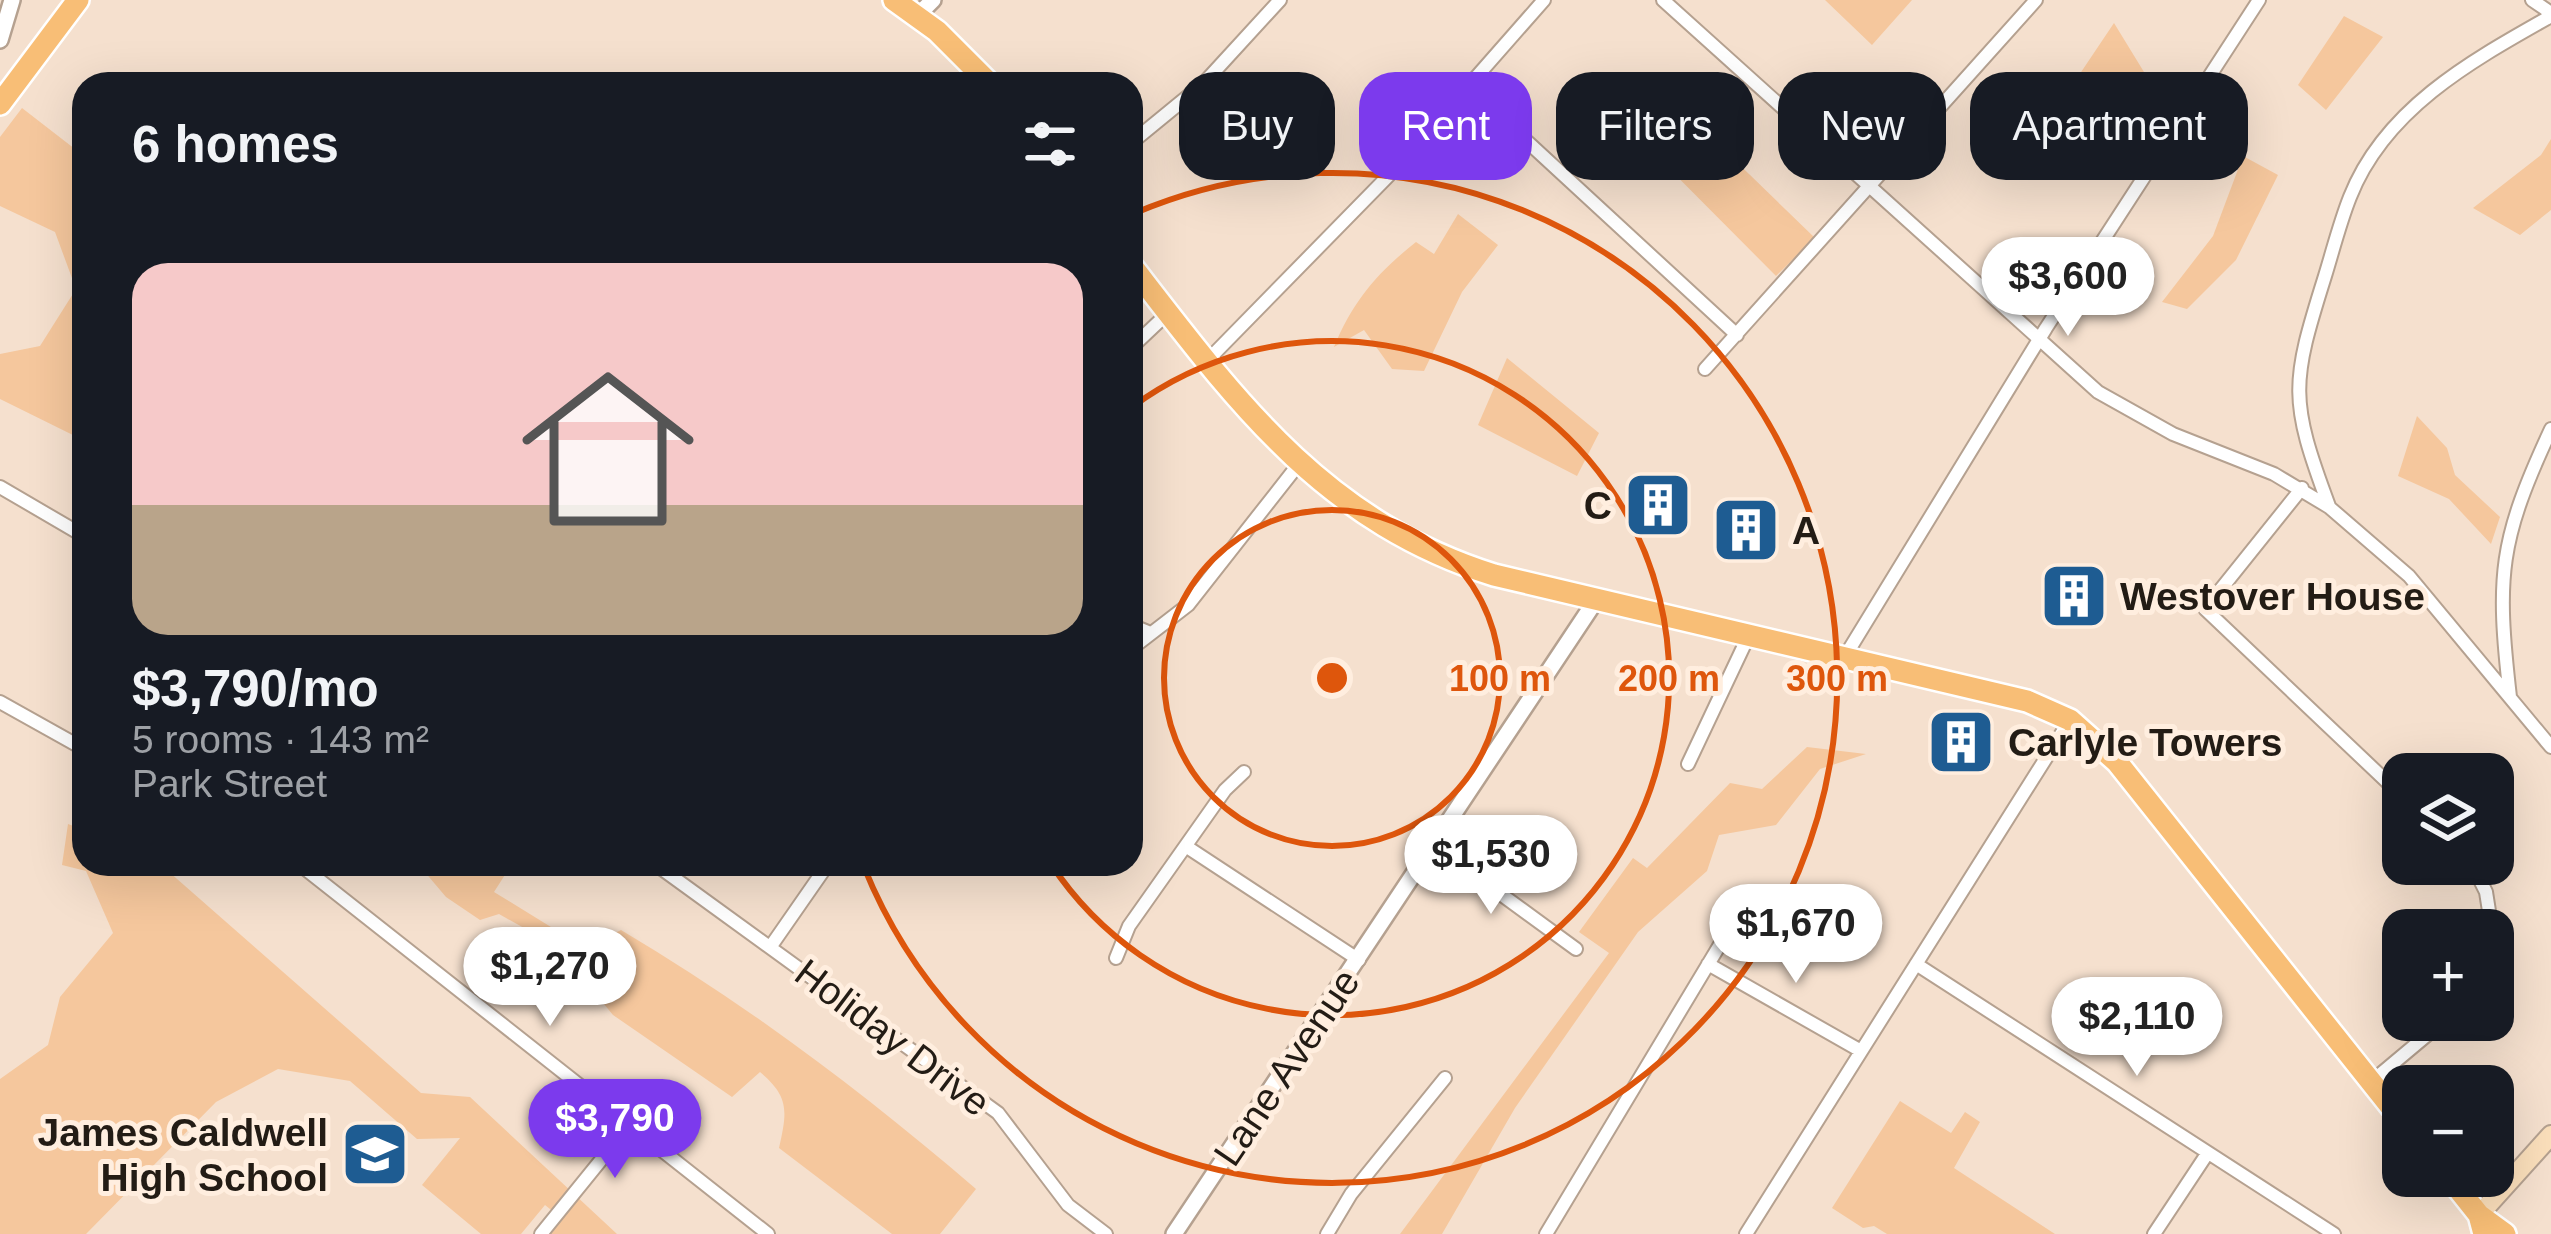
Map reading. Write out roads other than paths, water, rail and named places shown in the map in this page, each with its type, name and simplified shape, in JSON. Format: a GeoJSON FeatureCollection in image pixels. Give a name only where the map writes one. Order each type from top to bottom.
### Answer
{"type":"FeatureCollection","features":[{"type":"Feature","properties":{"kind":"main road"},"geometry":{"type":"LineString","coordinates":[[0,104],[78,0]]}},
{"type":"Feature","properties":{"kind":"main road"},"geometry":{"type":"LineString","coordinates":[[894,0],[925,8],[981,72]]}},
{"type":"Feature","properties":{"kind":"main road"},"geometry":{"type":"LineString","coordinates":[[1143,281],[1298,465],[1356,511],[1427,550],[1494,575],[2027,701],[2070,720],[2117,762],[2382,1096]]}},
{"type":"Feature","properties":{"kind":"main road"},"geometry":{"type":"LineString","coordinates":[[2481,1225],[2551,1135]]}},
{"type":"Feature","properties":{"kind":"main road"},"geometry":{"type":"LineString","coordinates":[[2462,1197],[2481,1225],[2505,1234]]}},
{"type":"Feature","properties":{"kind":"street"},"geometry":{"type":"LineString","coordinates":[[0,40],[12,0]]}},
{"type":"Feature","properties":{"kind":"street"},"geometry":{"type":"LineString","coordinates":[[1143,133],[1203,84],[1280,0]]}},
{"type":"Feature","properties":{"kind":"street"},"geometry":{"type":"LineString","coordinates":[[1481,72],[1544,0]]}},
{"type":"Feature","properties":{"kind":"street"},"geometry":{"type":"LineString","coordinates":[[1663,0],[2098,392],[2136,414],[2302,488],[2329,507],[2409,576],[2551,748]]}},
{"type":"Feature","properties":{"kind":"street"},"geometry":{"type":"LineString","coordinates":[[1706,368],[2036,0]]}},
{"type":"Feature","properties":{"kind":"street"},"geometry":{"type":"LineString","coordinates":[[1844,658],[2039,340],[2259,0]]}},
{"type":"Feature","properties":{"kind":"street"},"geometry":{"type":"LineString","coordinates":[[2329,507],[2306,444],[2296,384],[2350,195],[2386,140],[2436,86],[2551,14],[2533,0]]}},
{"type":"Feature","properties":{"kind":"street"},"geometry":{"type":"LineString","coordinates":[[1532,146],[1737,335]]}},
{"type":"Feature","properties":{"kind":"street"},"geometry":{"type":"LineString","coordinates":[[1207,361],[1379,180]]}},
{"type":"Feature","properties":{"kind":"street"},"geometry":{"type":"LineString","coordinates":[[1143,337],[1168,313]]}},
{"type":"Feature","properties":{"kind":"street"},"geometry":{"type":"LineString","coordinates":[[2510,698],[2499,603],[2503,554],[2551,429]]}},
{"type":"Feature","properties":{"kind":"street"},"geometry":{"type":"LineString","coordinates":[[1143,637],[1188,604],[1298,465]]}},
{"type":"Feature","properties":{"kind":"street"},"geometry":{"type":"LineString","coordinates":[[0,488],[72,529]]}},
{"type":"Feature","properties":{"kind":"street"},"geometry":{"type":"LineString","coordinates":[[2302,488],[2205,610],[2382,777]]}},
{"type":"Feature","properties":{"kind":"street","name":"Lane Avenue"},"geometry":{"type":"LineString","coordinates":[[1174,1234],[1596,600]]}},
{"type":"Feature","properties":{"kind":"street"},"geometry":{"type":"LineString","coordinates":[[1143,630],[1148,632]]}},
{"type":"Feature","properties":{"kind":"street"},"geometry":{"type":"LineString","coordinates":[[1688,764],[1749,635]]}},
{"type":"Feature","properties":{"kind":"street"},"geometry":{"type":"LineString","coordinates":[[0,702],[72,741]]}},
{"type":"Feature","properties":{"kind":"street"},"geometry":{"type":"LineString","coordinates":[[1746,1234],[2070,720]]}},
{"type":"Feature","properties":{"kind":"street"},"geometry":{"type":"LineString","coordinates":[[1116,958],[1129,926],[1225,790],[1244,772]]}},
{"type":"Feature","properties":{"kind":"street"},"geometry":{"type":"LineString","coordinates":[[1186,847],[1359,960]]}},
{"type":"Feature","properties":{"kind":"street"},"geometry":{"type":"LineString","coordinates":[[1435,847],[1576,949]]}},
{"type":"Feature","properties":{"kind":"street"},"geometry":{"type":"LineString","coordinates":[[321,876],[768,1234]]}},
{"type":"Feature","properties":{"kind":"street","name":"Holiday Drive"},"geometry":{"type":"LineString","coordinates":[[673,876],[998,1113],[1068,1205],[1106,1234]]}},
{"type":"Feature","properties":{"kind":"street"},"geometry":{"type":"LineString","coordinates":[[771,946],[820,876]]}},
{"type":"Feature","properties":{"kind":"street"},"geometry":{"type":"LineString","coordinates":[[1546,1234],[1742,908]]}},
{"type":"Feature","properties":{"kind":"street"},"geometry":{"type":"LineString","coordinates":[[1708,964],[1861,1051]]}},
{"type":"Feature","properties":{"kind":"street"},"geometry":{"type":"LineString","coordinates":[[1916,964],[2334,1234]]}},
{"type":"Feature","properties":{"kind":"street"},"geometry":{"type":"LineString","coordinates":[[2371,1082],[2419,1041]]}},
{"type":"Feature","properties":{"kind":"street"},"geometry":{"type":"LineString","coordinates":[[1327,1234],[1351,1194],[1445,1078]]}},
{"type":"Feature","properties":{"kind":"street"},"geometry":{"type":"LineString","coordinates":[[541,1234],[631,1123]]}},
{"type":"Feature","properties":{"kind":"street"},"geometry":{"type":"LineString","coordinates":[[2154,1234],[2207,1154]]}},
{"type":"Feature","properties":{"kind":"place","name":"C"},"geometry":{"type":"Point","coordinates":[1658,505]}},
{"type":"Feature","properties":{"kind":"place","name":"A"},"geometry":{"type":"Point","coordinates":[1746,530]}},
{"type":"Feature","properties":{"kind":"place","name":"Westover House"},"geometry":{"type":"Point","coordinates":[2074,596]}},
{"type":"Feature","properties":{"kind":"place","name":"Carlyle Towers"},"geometry":{"type":"Point","coordinates":[1961,742]}},
{"type":"Feature","properties":{"kind":"place","name":"James Caldwell High School"},"geometry":{"type":"Point","coordinates":[375,1154]}}]}
